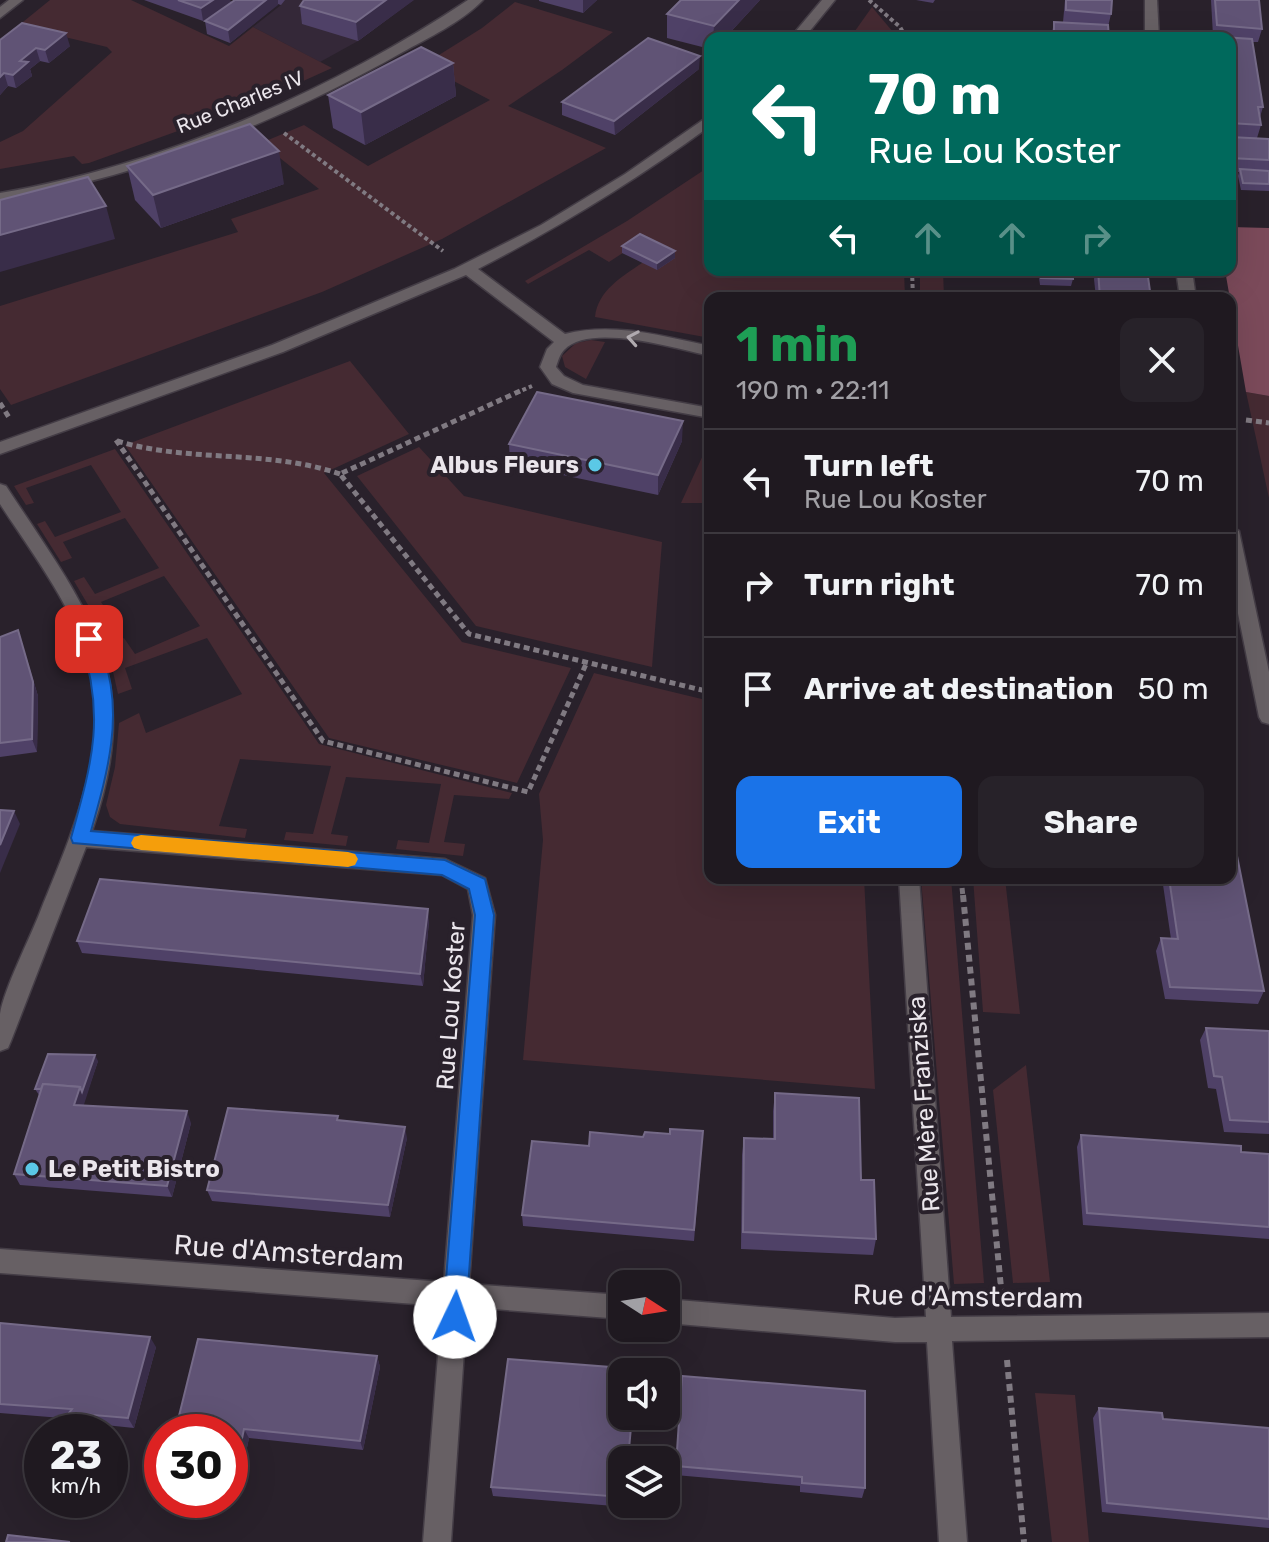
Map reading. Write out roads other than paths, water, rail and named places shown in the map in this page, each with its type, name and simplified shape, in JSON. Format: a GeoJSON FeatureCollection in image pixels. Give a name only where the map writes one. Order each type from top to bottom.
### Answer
{"type":"FeatureCollection","features":[{"type":"Feature","properties":{"kind":"street"},"geometry":{"type":"LineString","coordinates":[[0,14],[17,0]]}},
{"type":"Feature","properties":{"kind":"street","name":"Rue Charles IV"},"geometry":{"type":"LineString","coordinates":[[0,197],[107,174],[262,117],[387,57],[425,36],[477,0]]}},
{"type":"Feature","properties":{"kind":"street"},"geometry":{"type":"LineString","coordinates":[[802,32],[829,0]]}},
{"type":"Feature","properties":{"kind":"street"},"geometry":{"type":"LineString","coordinates":[[1151,0],[1152,32]]}},
{"type":"Feature","properties":{"kind":"street"},"geometry":{"type":"LineString","coordinates":[[0,448],[282,346],[468,269],[573,211],[672,150],[704,124]]}},
{"type":"Feature","properties":{"kind":"street"},"geometry":{"type":"LineString","coordinates":[[468,269],[562,340]]}},
{"type":"Feature","properties":{"kind":"street"},"geometry":{"type":"LineString","coordinates":[[704,350],[606,333],[583,333],[562,340],[550,352],[548,367],[555,376],[579,389],[704,412]]}},
{"type":"Feature","properties":{"kind":"street"},"geometry":{"type":"LineString","coordinates":[[0,490],[89,639],[100,670],[105,709],[101,763],[80,838],[0,1041]]}},
{"type":"Feature","properties":{"kind":"street"},"geometry":{"type":"LineString","coordinates":[[1236,551],[1260,632],[1269,717]]}},
{"type":"Feature","properties":{"kind":"street","name":"Rue Lou Koster"},"geometry":{"type":"LineString","coordinates":[[80,838],[445,867],[478,884],[484,915],[456,1294]]}},
{"type":"Feature","properties":{"kind":"street","name":"Rue Mère Franziska"},"geometry":{"type":"LineString","coordinates":[[909,884],[953,1542]]}},
{"type":"Feature","properties":{"kind":"street","name":"Rue d'Amsterdam"},"geometry":{"type":"LineString","coordinates":[[0,1261],[608,1306]]}},
{"type":"Feature","properties":{"kind":"street"},"geometry":{"type":"LineString","coordinates":[[437,1542],[456,1294]]}},
{"type":"Feature","properties":{"kind":"street","name":"Rue d'Amsterdam"},"geometry":{"type":"LineString","coordinates":[[680,1312],[895,1330],[1269,1325]]}},
{"type":"Feature","properties":{"kind":"place","name":"Albus Fleurs"},"geometry":{"type":"Point","coordinates":[595,465]}},
{"type":"Feature","properties":{"kind":"place","name":"Le Petit Bistro"},"geometry":{"type":"Point","coordinates":[32,1169]}}]}
